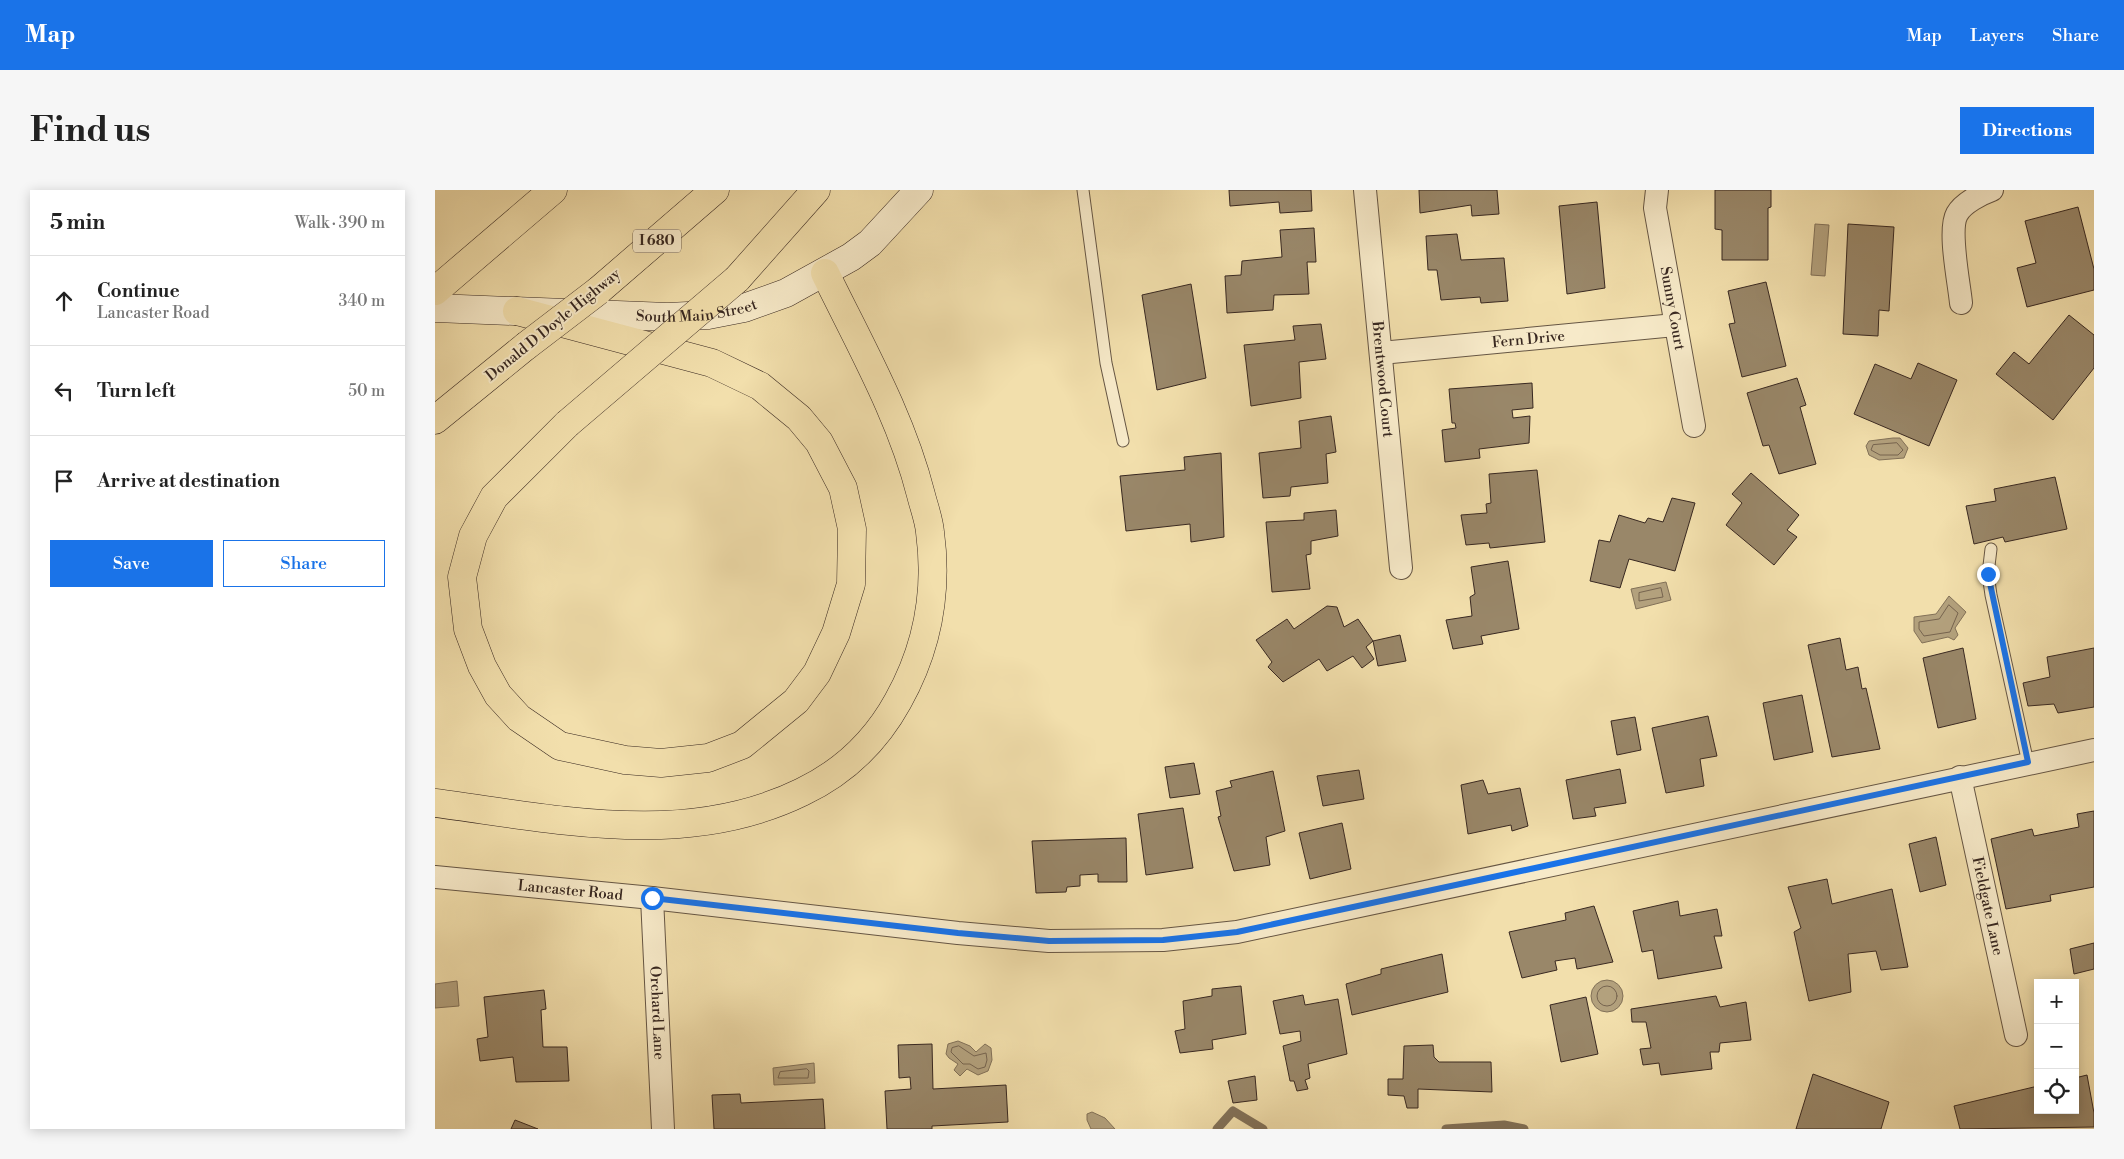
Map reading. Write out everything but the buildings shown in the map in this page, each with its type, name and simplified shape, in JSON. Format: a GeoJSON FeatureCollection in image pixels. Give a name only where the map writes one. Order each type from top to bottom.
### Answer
{"type":"FeatureCollection","features":[{"type":"Feature","properties":{"kind":"highway"},"geometry":{"type":"LineString","coordinates":[[438,294],[553,190]]}},
{"type":"Feature","properties":{"kind":"highway","name":"Donald D Doyle Highway"},"geometry":{"type":"LineString","coordinates":[[435,420],[526,346],[598,291],[715,190]]}},
{"type":"Feature","properties":{"kind":"highway"},"geometry":{"type":"LineString","coordinates":[[517,311],[713,364],[760,386],[799,418],[819,442],[843,488],[852,529],[851,584],[836,633],[817,673],[796,701],[742,745],[708,758],[661,764],[625,760],[560,746],[519,718],[498,695],[482,666],[468,629],[462,577],[473,536],[495,497],[567,424],[737,279],[816,190]]}},
{"type":"Feature","properties":{"kind":"highway"},"geometry":{"type":"LineString","coordinates":[[435,802],[588,823],[647,826],[699,824],[758,810],[815,786],[853,760],[886,723],[910,679],[927,629],[934,581],[930,530],[901,430],[825,273]]}},
{"type":"Feature","properties":{"kind":"main road","name":"South Main Street"},"geometry":{"type":"LineString","coordinates":[[438,294],[517,311],[668,317],[708,315],[744,308],[786,293],[825,273],[871,242],[919,190]]}},
{"type":"Feature","properties":{"kind":"street","name":"Brentwood Court"},"geometry":{"type":"LineString","coordinates":[[1365,190],[1401,568]]}},
{"type":"Feature","properties":{"kind":"street","name":"Sunny Court"},"geometry":{"type":"LineString","coordinates":[[1657,190],[1655,208],[1694,426]]}},
{"type":"Feature","properties":{"kind":"street"},"geometry":{"type":"LineString","coordinates":[[1961,303],[1953,235],[1957,214],[1971,200],[1992,190]]}},
{"type":"Feature","properties":{"kind":"street","name":"Fern Drive"},"geometry":{"type":"LineString","coordinates":[[1381,353],[1675,326]]}},
{"type":"Feature","properties":{"kind":"street","name":"Lancaster Road"},"geometry":{"type":"LineString","coordinates":[[435,877],[652,898],[1022,939],[1104,942],[1163,940],[1237,932],[2028,762],[2094,750]]}},
{"type":"Feature","properties":{"kind":"street","name":"Fieldgate Lane"},"geometry":{"type":"LineString","coordinates":[[1960,777],[2017,1035]]}},
{"type":"Feature","properties":{"kind":"street","name":"Orchard Lane"},"geometry":{"type":"LineString","coordinates":[[652,898],[663,1129]]}},
{"type":"Feature","properties":{"kind":"lane"},"geometry":{"type":"LineString","coordinates":[[1083,190],[1106,363],[1123,441]]}},
{"type":"Feature","properties":{"kind":"lane"},"geometry":{"type":"LineString","coordinates":[[1991,549],[1988,574],[1991,595],[2028,762]]}},
{"type":"Feature","properties":{"kind":"water"},"geometry":{"type":"Polygon","coordinates":[[[1815,224],[1829,225],[1825,276],[1811,275],[1815,224]]]}},
{"type":"Feature","properties":{"kind":"water"},"geometry":{"type":"Polygon","coordinates":[[[1900,438],[1908,448],[1904,458],[1879,460],[1869,455],[1866,446],[1869,441],[1900,438]]]}},
{"type":"Feature","properties":{"kind":"water"},"geometry":{"type":"Polygon","coordinates":[[[1666,582],[1671,600],[1636,609],[1631,589],[1666,582]]]}},
{"type":"Feature","properties":{"kind":"water"},"geometry":{"type":"Polygon","coordinates":[[[1949,596],[1966,612],[1955,628],[1958,635],[1954,640],[1948,637],[1922,643],[1914,631],[1914,617],[1936,614],[1949,596]]]}},
{"type":"Feature","properties":{"kind":"water"},"geometry":{"type":"Polygon","coordinates":[[[1607,980],[1618,985],[1623,996],[1618,1007],[1607,1012],[1596,1007],[1591,996],[1596,985],[1607,980]]]}},
{"type":"Feature","properties":{"kind":"water"},"geometry":{"type":"Polygon","coordinates":[[[457,981],[459,1006],[435,1008],[435,984],[457,981]]]}},
{"type":"Feature","properties":{"kind":"water"},"geometry":{"type":"Polygon","coordinates":[[[958,1041],[970,1046],[976,1052],[985,1044],[991,1048],[992,1060],[988,1071],[978,1075],[967,1069],[960,1076],[954,1070],[958,1064],[946,1054],[948,1044],[958,1041]]]}},
{"type":"Feature","properties":{"kind":"water"},"geometry":{"type":"Polygon","coordinates":[[[814,1063],[815,1083],[774,1085],[773,1068],[814,1063]]]}},
{"type":"Feature","properties":{"kind":"water"},"geometry":{"type":"Polygon","coordinates":[[[1092,1112],[1105,1118],[1115,1129],[1091,1129],[1087,1120],[1087,1114],[1092,1112]]]}},
{"type":"Feature","properties":{"kind":"waterway"},"geometry":{"type":"LineString","coordinates":[[1217,1129],[1233,1111],[1263,1129]]}},
{"type":"Feature","properties":{"kind":"waterway"},"geometry":{"type":"LineString","coordinates":[[1446,1129],[1504,1125],[1524,1129]]}},
{"type":"Feature","properties":{"kind":"route"},"geometry":{"type":"LineString","coordinates":[[652,898],[958,933],[1049,941],[1163,940],[1237,932],[2028,762],[1988,574]]}}]}
